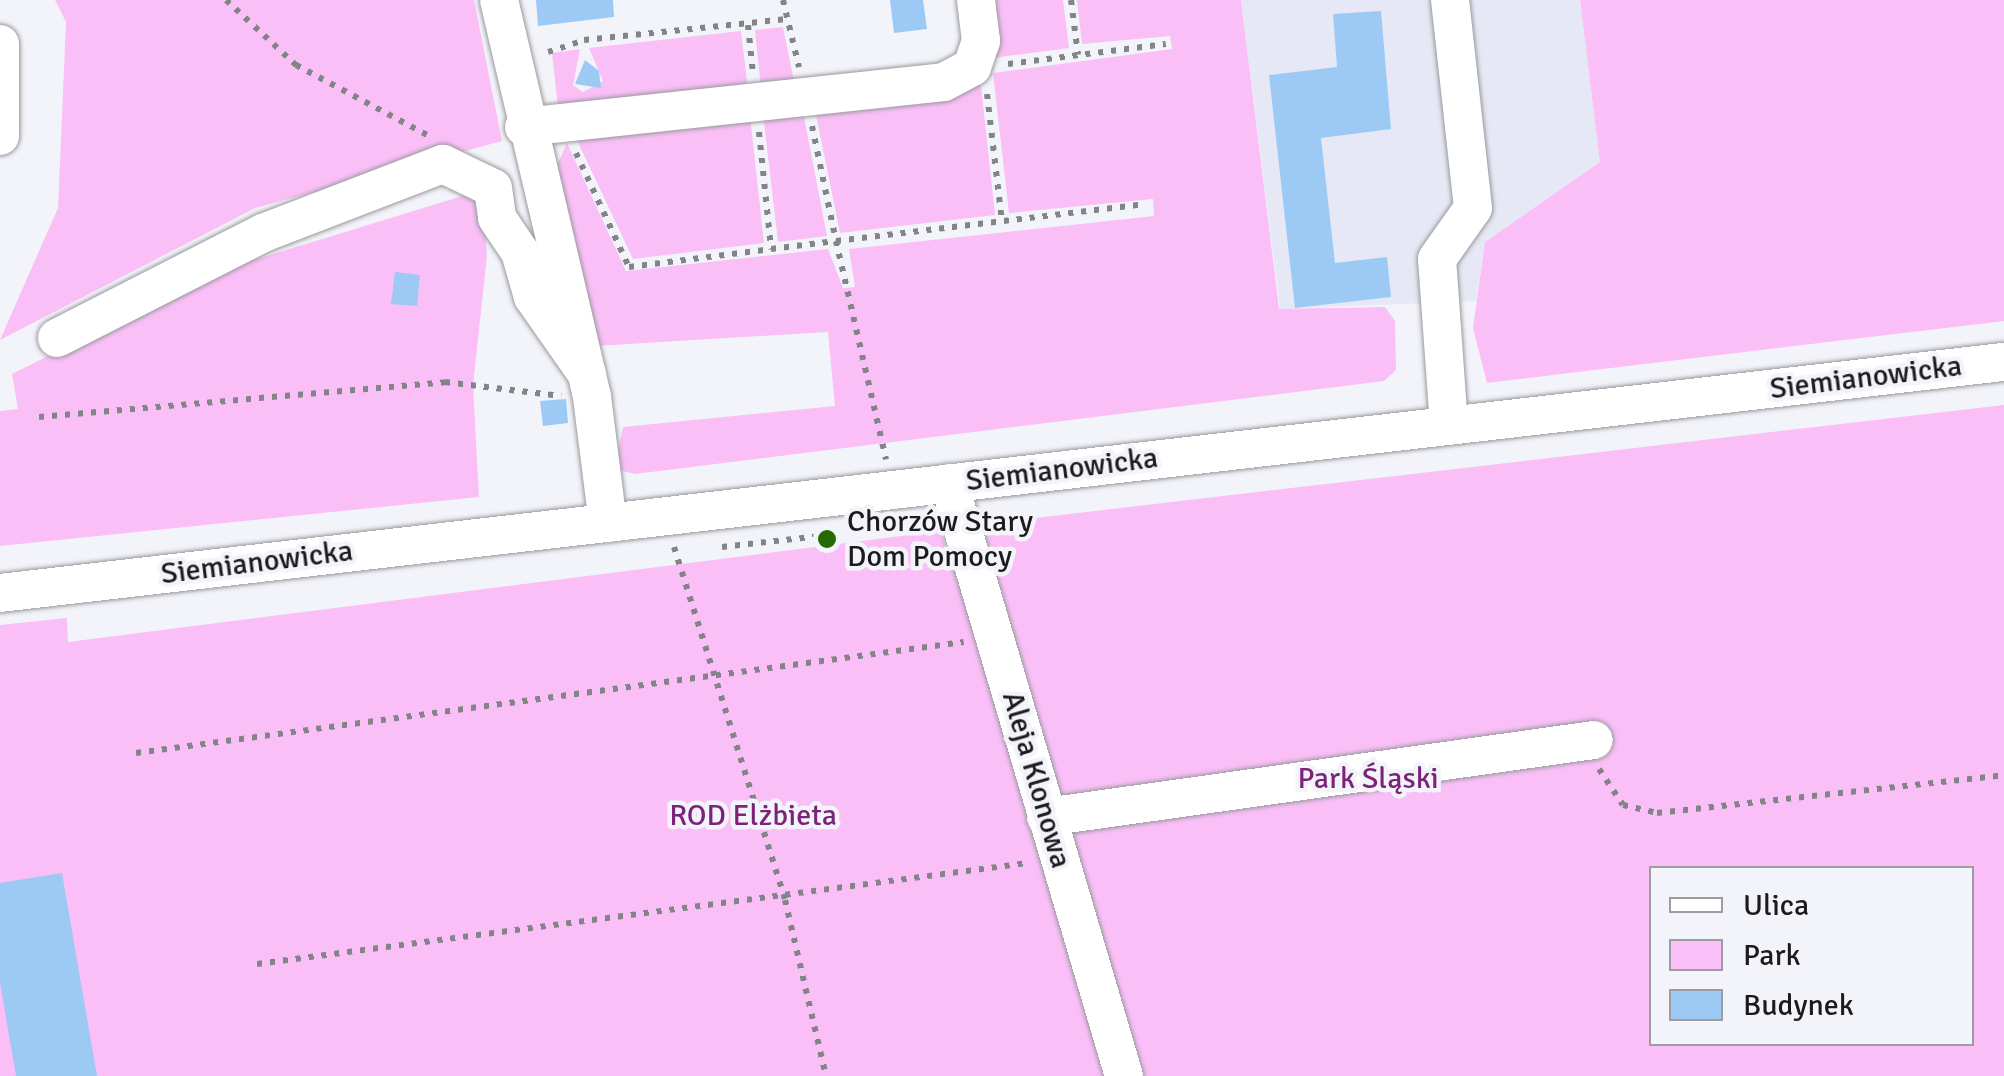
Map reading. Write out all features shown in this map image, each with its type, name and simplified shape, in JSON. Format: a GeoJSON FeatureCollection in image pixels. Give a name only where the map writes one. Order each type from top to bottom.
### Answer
{"type":"FeatureCollection","features":[{"type":"Feature","properties":{"kind":"street"},"geometry":{"type":"LineString","coordinates":[[500,0],[576,385],[608,523]]}},
{"type":"Feature","properties":{"kind":"street"},"geometry":{"type":"LineString","coordinates":[[524,127],[944,82],[972,67],[981,41],[976,0]]}},
{"type":"Feature","properties":{"kind":"street"},"geometry":{"type":"LineString","coordinates":[[1449,426],[1437,258],[1473,208],[1450,0]]}},
{"type":"Feature","properties":{"kind":"street"},"geometry":{"type":"LineString","coordinates":[[0,44],[6,114],[0,136]]}},
{"type":"Feature","properties":{"kind":"street"},"geometry":{"type":"LineString","coordinates":[[57,338],[280,225],[407,174],[443,164],[493,188],[496,218],[520,252],[533,297],[576,385]]}},
{"type":"Feature","properties":{"kind":"street","name":"Siemianowicka"},"geometry":{"type":"LineString","coordinates":[[0,593],[2004,362]]}},
{"type":"Feature","properties":{"kind":"street","name":"Aleja Klonowa"},"geometry":{"type":"LineString","coordinates":[[949,483],[1124,1076]]}},
{"type":"Feature","properties":{"kind":"street"},"geometry":{"type":"LineString","coordinates":[[1046,817],[1594,740]]}},
{"type":"Feature","properties":{"kind":"path"},"geometry":{"type":"LineString","coordinates":[[226,0],[296,65],[398,115],[458,169]]}},
{"type":"Feature","properties":{"kind":"path"},"geometry":{"type":"LineString","coordinates":[[783,0],[803,85]]}},
{"type":"Feature","properties":{"kind":"path"},"geometry":{"type":"LineString","coordinates":[[1071,0],[1078,55]]}},
{"type":"Feature","properties":{"kind":"path"},"geometry":{"type":"LineString","coordinates":[[549,62],[548,46],[787,19]]}},
{"type":"Feature","properties":{"kind":"path"},"geometry":{"type":"LineString","coordinates":[[748,25],[754,89]]}},
{"type":"Feature","properties":{"kind":"path"},"geometry":{"type":"LineString","coordinates":[[972,67],[1166,44]]}},
{"type":"Feature","properties":{"kind":"path"},"geometry":{"type":"LineString","coordinates":[[972,67],[986,84],[1002,222]]}},
{"type":"Feature","properties":{"kind":"path"},"geometry":{"type":"LineString","coordinates":[[810,118],[887,464]]}},
{"type":"Feature","properties":{"kind":"path"},"geometry":{"type":"LineString","coordinates":[[758,124],[770,249]]}},
{"type":"Feature","properties":{"kind":"path"},"geometry":{"type":"LineString","coordinates":[[570,139],[629,268],[1146,204]]}},
{"type":"Feature","properties":{"kind":"path"},"geometry":{"type":"LineString","coordinates":[[39,417],[445,382],[576,385]]}},
{"type":"Feature","properties":{"kind":"path"},"geometry":{"type":"LineString","coordinates":[[674,546],[784,900],[826,1076]]}},
{"type":"Feature","properties":{"kind":"path"},"geometry":{"type":"LineString","coordinates":[[136,753],[995,638]]}},
{"type":"Feature","properties":{"kind":"path"},"geometry":{"type":"LineString","coordinates":[[1594,740],[1602,783],[1623,805],[1657,813],[2004,775]]}},
{"type":"Feature","properties":{"kind":"path"},"geometry":{"type":"LineString","coordinates":[[257,964],[784,900],[1058,858]]}},
{"type":"Feature","properties":{"kind":"shaded area"},"geometry":{"type":"Polygon","coordinates":[[[1241,0],[1580,0],[1600,162],[1485,242],[1476,301],[1280,309],[1241,0]]]}},
{"type":"Feature","properties":{"kind":"green space"},"geometry":{"type":"Polygon","coordinates":[[[55,0],[474,0],[502,141],[255,208],[0,340],[58,208],[66,22],[55,0]]]}},
{"type":"Feature","properties":{"kind":"green space"},"geometry":{"type":"Polygon","coordinates":[[[986,0],[1063,0],[1069,48],[992,58],[986,0]]]}},
{"type":"Feature","properties":{"kind":"green space"},"geometry":{"type":"Polygon","coordinates":[[[1077,0],[1241,0],[1279,309],[1385,307],[1395,321],[1396,370],[1384,381],[635,474],[614,469],[623,427],[835,406],[828,332],[596,346],[553,174],[567,143],[626,271],[828,249],[843,288],[855,287],[849,249],[1154,216],[1153,199],[1009,213],[993,73],[1172,49],[1170,36],[1082,44],[1077,0]]]}},
{"type":"Feature","properties":{"kind":"green space"},"geometry":{"type":"Polygon","coordinates":[[[1580,0],[2004,0],[2004,321],[1487,383],[1473,328],[1485,242],[1600,162],[1580,0]]]}},
{"type":"Feature","properties":{"kind":"green space"},"geometry":{"type":"Polygon","coordinates":[[[783,27],[795,86],[761,89],[755,30],[783,27]]]}},
{"type":"Feature","properties":{"kind":"green space"},"geometry":{"type":"Polygon","coordinates":[[[741,31],[748,90],[558,108],[552,53],[580,49],[573,85],[583,92],[603,81],[589,48],[741,31]]]}},
{"type":"Feature","properties":{"kind":"green space"},"geometry":{"type":"Polygon","coordinates":[[[981,85],[995,215],[840,233],[813,100],[981,85]]]}},
{"type":"Feature","properties":{"kind":"green space"},"geometry":{"type":"Polygon","coordinates":[[[801,101],[827,236],[778,242],[762,105],[801,101]]]}},
{"type":"Feature","properties":{"kind":"green space"},"geometry":{"type":"Polygon","coordinates":[[[749,107],[764,243],[633,259],[574,134],[749,107]]]}},
{"type":"Feature","properties":{"kind":"green space"},"geometry":{"type":"Polygon","coordinates":[[[482,190],[487,256],[473,385],[479,497],[0,546],[0,411],[18,409],[12,374],[221,270],[482,190]]]}},
{"type":"Feature","properties":{"kind":"green space","name":"Park Śląski"},"geometry":{"type":"Polygon","coordinates":[[[2004,405],[2004,1076],[1142,1076],[983,541],[992,523],[2004,405]]]}},
{"type":"Feature","properties":{"kind":"green space","name":"ROD Elżbieta"},"geometry":{"type":"Polygon","coordinates":[[[940,531],[981,640],[1106,1076],[0,1076],[0,625],[67,618],[68,642],[940,531]]]}},
{"type":"Feature","properties":{"kind":"building"},"geometry":{"type":"Polygon","coordinates":[[[536,0],[613,0],[614,17],[538,26],[536,0]]]}},
{"type":"Feature","properties":{"kind":"building"},"geometry":{"type":"Polygon","coordinates":[[[890,0],[923,0],[927,29],[894,33],[890,0]]]}},
{"type":"Feature","properties":{"kind":"building"},"geometry":{"type":"Polygon","coordinates":[[[1381,11],[1391,129],[1321,138],[1335,263],[1387,257],[1391,297],[1295,308],[1269,75],[1337,67],[1333,14],[1381,11]]]}},
{"type":"Feature","properties":{"kind":"building"},"geometry":{"type":"Polygon","coordinates":[[[585,60],[599,71],[601,88],[575,84],[585,60]]]}},
{"type":"Feature","properties":{"kind":"building"},"geometry":{"type":"Polygon","coordinates":[[[395,272],[420,275],[417,306],[391,304],[395,272]]]}},
{"type":"Feature","properties":{"kind":"building"},"geometry":{"type":"Polygon","coordinates":[[[566,399],[568,423],[543,426],[540,401],[566,399]]]}},
{"type":"Feature","properties":{"kind":"building"},"geometry":{"type":"Polygon","coordinates":[[[62,873],[97,1076],[16,1076],[0,983],[0,883],[62,873]]]}},
{"type":"Feature","properties":{"kind":"place","name":"Chorzów Stary Dom Pomocy"},"geometry":{"type":"Point","coordinates":[827,539]}}]}
